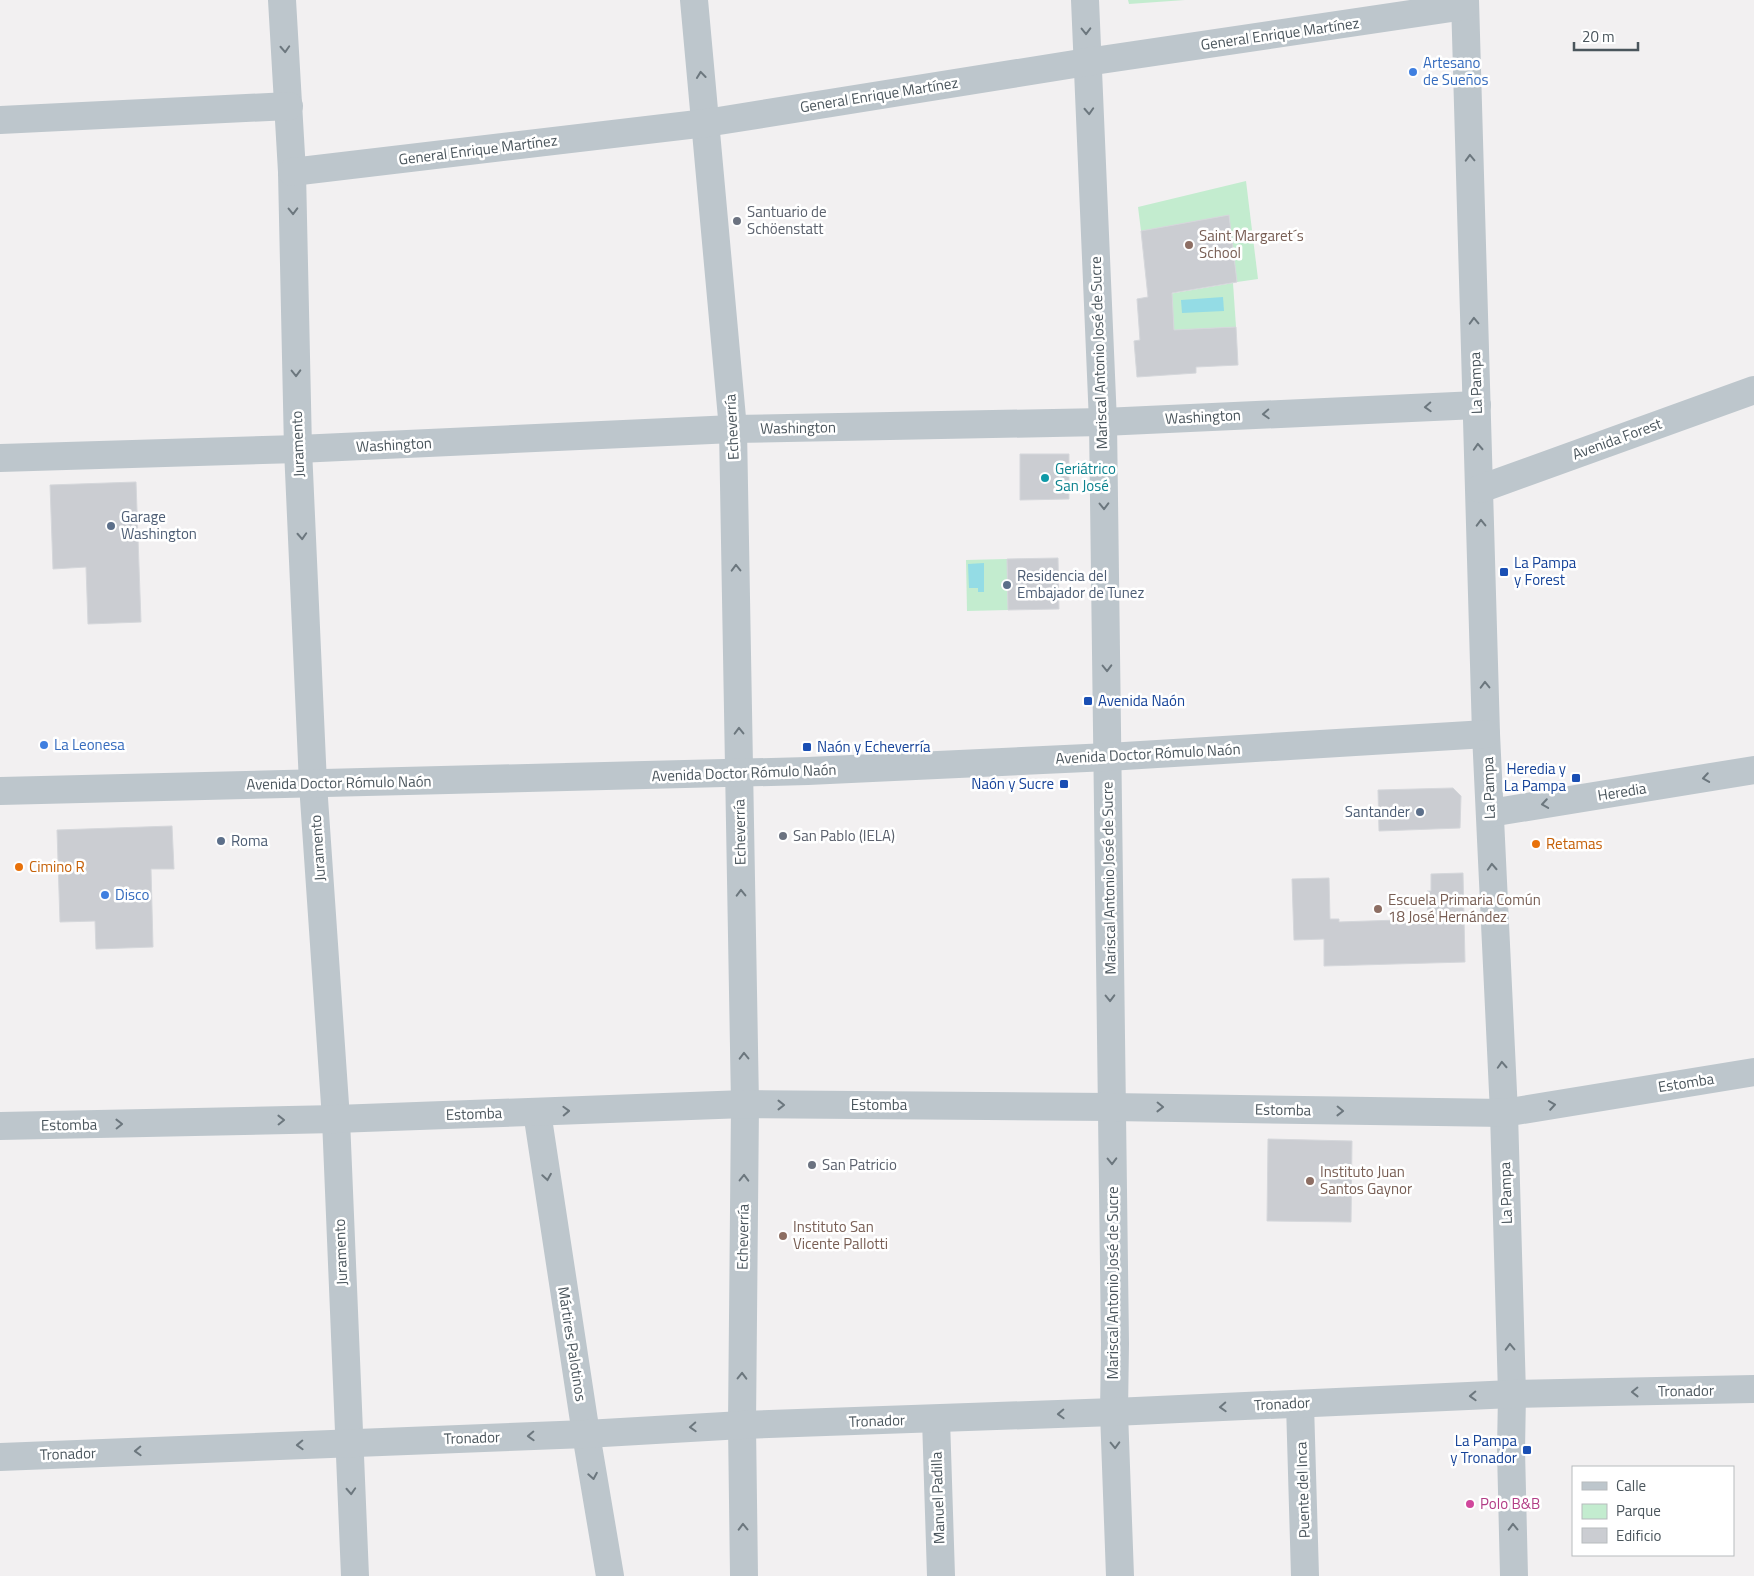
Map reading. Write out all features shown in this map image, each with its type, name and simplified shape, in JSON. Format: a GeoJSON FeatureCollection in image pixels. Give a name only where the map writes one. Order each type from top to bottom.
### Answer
{"type":"FeatureCollection","features":[{"type":"Feature","properties":{"kind":"street","name":"Juramento"},"geometry":{"type":"LineString","coordinates":[[282,0],[292,172],[298,449],[313,784],[336,1119],[354,1576]]}},
{"type":"Feature","properties":{"kind":"street","name":"Echeverría"},"geometry":{"type":"LineString","coordinates":[[694,0],[733,429],[745,1104],[742,1424],[744,1576]]}},
{"type":"Feature","properties":{"kind":"street","name":"Mariscal Antonio José de Sucre"},"geometry":{"type":"LineString","coordinates":[[1085,0],[1103,422],[1115,1344],[1114,1412],[1120,1576]]}},
{"type":"Feature","properties":{"kind":"street","name":"General Enrique Martínez"},"geometry":{"type":"LineString","coordinates":[[292,172],[706,123],[1465,3]]}},
{"type":"Feature","properties":{"kind":"street","name":"La Pampa"},"geometry":{"type":"LineString","coordinates":[[1465,3],[1486,734],[1504,1113],[1512,1394],[1511,1450],[1514,1576]]}},
{"type":"Feature","properties":{"kind":"street"},"geometry":{"type":"LineString","coordinates":[[0,120],[289,106]]}},
{"type":"Feature","properties":{"kind":"street","name":"Avenida Forest"},"geometry":{"type":"LineString","coordinates":[[1480,489],[1754,390]]}},
{"type":"Feature","properties":{"kind":"street","name":"Washington"},"geometry":{"type":"LineString","coordinates":[[0,458],[298,449],[733,429],[1103,422],[1476,405]]}},
{"type":"Feature","properties":{"kind":"street","name":"Avenida Doctor Rómulo Naón"},"geometry":{"type":"LineString","coordinates":[[0,791],[739,774],[1108,757],[1486,734]]}},
{"type":"Feature","properties":{"kind":"street","name":"Heredia"},"geometry":{"type":"LineString","coordinates":[[1490,813],[1754,770]]}},
{"type":"Feature","properties":{"kind":"street","name":"Estomba"},"geometry":{"type":"LineString","coordinates":[[0,1126],[336,1119],[745,1104],[1111,1106],[1504,1113],[1754,1072]]}},
{"type":"Feature","properties":{"kind":"street","name":"Mártires Palotinos"},"geometry":{"type":"LineString","coordinates":[[537,1112],[586,1434],[610,1576]]}},
{"type":"Feature","properties":{"kind":"street","name":"Tronador"},"geometry":{"type":"LineString","coordinates":[[0,1457],[586,1434],[742,1424],[936,1419],[1512,1394],[1754,1389]]}},
{"type":"Feature","properties":{"kind":"street","name":"Puente del Inca"},"geometry":{"type":"LineString","coordinates":[[1300,1404],[1306,1576]]}},
{"type":"Feature","properties":{"kind":"street","name":"Manuel Padilla"},"geometry":{"type":"LineString","coordinates":[[936,1419],[941,1576]]}},
{"type":"Feature","properties":{"kind":"green space"},"geometry":{"type":"Polygon","coordinates":[[[1128,0],[1185,0],[1129,4],[1128,0]]]}},
{"type":"Feature","properties":{"kind":"green space"},"geometry":{"type":"Polygon","coordinates":[[[1246,181],[1258,279],[1237,282],[1229,215],[1141,231],[1138,207],[1246,181]]]}},
{"type":"Feature","properties":{"kind":"green space"},"geometry":{"type":"Polygon","coordinates":[[[1233,283],[1236,327],[1174,330],[1169,294],[1233,283]]]}},
{"type":"Feature","properties":{"kind":"green space"},"geometry":{"type":"Polygon","coordinates":[[[1007,559],[1008,610],[967,611],[966,560],[1007,559]]]}},
{"type":"Feature","properties":{"kind":"water"},"geometry":{"type":"Polygon","coordinates":[[[1223,297],[1224,311],[1182,313],[1181,300],[1223,297]]]}},
{"type":"Feature","properties":{"kind":"water"},"geometry":{"type":"Polygon","coordinates":[[[984,563],[984,592],[978,592],[978,588],[969,588],[968,564],[984,563]]]}},
{"type":"Feature","properties":{"kind":"building"},"geometry":{"type":"Polygon","coordinates":[[[1229,215],[1237,282],[1172,293],[1174,330],[1236,327],[1238,365],[1196,367],[1196,373],[1137,377],[1134,341],[1140,340],[1137,299],[1148,297],[1141,231],[1229,215]]]}},
{"type":"Feature","properties":{"kind":"building","name":"Geriátrico San José"},"geometry":{"type":"Polygon","coordinates":[[[1020,454],[1069,454],[1069,499],[1020,500],[1020,454]]]}},
{"type":"Feature","properties":{"kind":"building","name":"Garage Washington"},"geometry":{"type":"Polygon","coordinates":[[[136,482],[141,622],[88,624],[86,567],[53,569],[50,485],[136,482]]]}},
{"type":"Feature","properties":{"kind":"building"},"geometry":{"type":"Polygon","coordinates":[[[1058,558],[1059,609],[1008,610],[1007,559],[1058,558]]]}},
{"type":"Feature","properties":{"kind":"building","name":"Santander"},"geometry":{"type":"Polygon","coordinates":[[[1453,788],[1461,796],[1460,828],[1379,831],[1378,790],[1453,788]]]}},
{"type":"Feature","properties":{"kind":"building","name":"Disco"},"geometry":{"type":"Polygon","coordinates":[[[172,826],[174,869],[151,869],[153,947],[96,949],[95,921],[60,922],[57,830],[172,826]]]}},
{"type":"Feature","properties":{"kind":"building","name":"Escuela Primaria Común 18 José Hernández"},"geometry":{"type":"Polygon","coordinates":[[[1463,873],[1465,962],[1324,966],[1324,939],[1294,940],[1292,879],[1329,878],[1330,919],[1339,919],[1339,922],[1428,919],[1427,891],[1431,891],[1431,874],[1463,873]]]}},
{"type":"Feature","properties":{"kind":"building","name":"Instituto Juan Santos Gaynor"},"geometry":{"type":"Polygon","coordinates":[[[1268,1139],[1352,1141],[1351,1222],[1267,1221],[1268,1139]]]}},
{"type":"Feature","properties":{"kind":"place","name":"Artesano de Sueños"},"geometry":{"type":"Point","coordinates":[1413,72]}},
{"type":"Feature","properties":{"kind":"place","name":"Santuario de Schöenstatt"},"geometry":{"type":"Point","coordinates":[737,221]}},
{"type":"Feature","properties":{"kind":"place","name":"Saint Margaret´s School"},"geometry":{"type":"Point","coordinates":[1189,245]}},
{"type":"Feature","properties":{"kind":"place","name":"Geriátrico San José"},"geometry":{"type":"Point","coordinates":[1045,478]}},
{"type":"Feature","properties":{"kind":"place","name":"Garage Washington"},"geometry":{"type":"Point","coordinates":[111,526]}},
{"type":"Feature","properties":{"kind":"place","name":"La Pampa y Forest"},"geometry":{"type":"Point","coordinates":[1504,572]}},
{"type":"Feature","properties":{"kind":"place","name":"Residencia del Embajador de Tunez"},"geometry":{"type":"Point","coordinates":[1007,585]}},
{"type":"Feature","properties":{"kind":"place","name":"Avenida Naón"},"geometry":{"type":"Point","coordinates":[1088,701]}},
{"type":"Feature","properties":{"kind":"place","name":"La Leonesa"},"geometry":{"type":"Point","coordinates":[44,745]}},
{"type":"Feature","properties":{"kind":"place","name":"Naón y Echeverría"},"geometry":{"type":"Point","coordinates":[807,747]}},
{"type":"Feature","properties":{"kind":"place","name":"Heredia y La Pampa"},"geometry":{"type":"Point","coordinates":[1576,778]}},
{"type":"Feature","properties":{"kind":"place","name":"Naón y Sucre"},"geometry":{"type":"Point","coordinates":[1064,784]}},
{"type":"Feature","properties":{"kind":"place","name":"Santander"},"geometry":{"type":"Point","coordinates":[1420,812]}},
{"type":"Feature","properties":{"kind":"place","name":"San Pablo (IELA)"},"geometry":{"type":"Point","coordinates":[783,836]}},
{"type":"Feature","properties":{"kind":"place","name":"Roma"},"geometry":{"type":"Point","coordinates":[221,841]}},
{"type":"Feature","properties":{"kind":"place","name":"Retamas"},"geometry":{"type":"Point","coordinates":[1536,844]}},
{"type":"Feature","properties":{"kind":"place","name":"Cimino R"},"geometry":{"type":"Point","coordinates":[19,867]}},
{"type":"Feature","properties":{"kind":"place","name":"Disco"},"geometry":{"type":"Point","coordinates":[105,895]}},
{"type":"Feature","properties":{"kind":"place","name":"Escuela Primaria Común 18 José Hernández"},"geometry":{"type":"Point","coordinates":[1378,909]}},
{"type":"Feature","properties":{"kind":"place","name":"San Patricio"},"geometry":{"type":"Point","coordinates":[812,1165]}},
{"type":"Feature","properties":{"kind":"place","name":"Instituto Juan Santos Gaynor"},"geometry":{"type":"Point","coordinates":[1310,1181]}},
{"type":"Feature","properties":{"kind":"place","name":"Instituto San Vicente Pallotti"},"geometry":{"type":"Point","coordinates":[783,1236]}},
{"type":"Feature","properties":{"kind":"place","name":"La Pampa y Tronador"},"geometry":{"type":"Point","coordinates":[1527,1450]}},
{"type":"Feature","properties":{"kind":"place","name":"Polo B&B"},"geometry":{"type":"Point","coordinates":[1470,1504]}}]}
